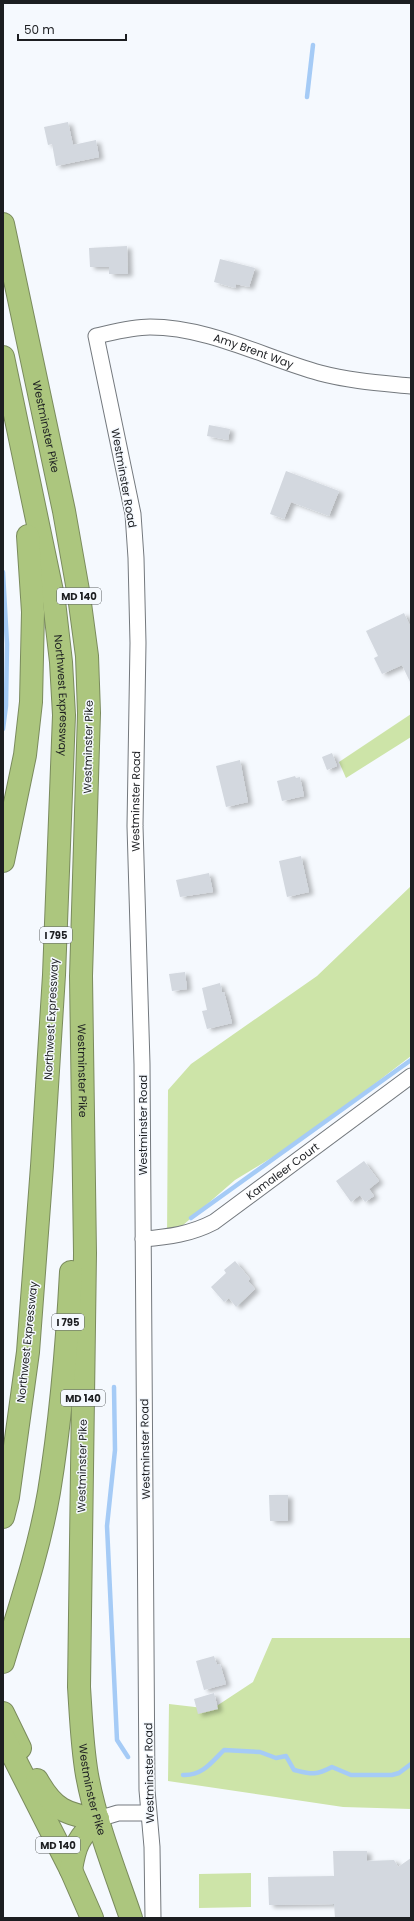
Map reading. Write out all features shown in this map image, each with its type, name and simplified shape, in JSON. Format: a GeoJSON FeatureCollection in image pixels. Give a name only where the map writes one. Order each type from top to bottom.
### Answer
{"type":"FeatureCollection","features":[{"type":"Feature","properties":{"kind":"highway","name":"Westminster Pike"},"geometry":{"type":"LineString","coordinates":[[3,224],[64,511],[79,596],[87,656],[89,713],[82,976],[85,1253],[79,1687],[82,1738],[86,1768],[98,1819],[131,1918]]}},
{"type":"Feature","properties":{"kind":"highway"},"geometry":{"type":"LineString","coordinates":[[3,358],[30,553],[33,612],[31,702],[25,755],[3,861]]}},
{"type":"Feature","properties":{"kind":"highway","name":"Northwest Expressway"},"geometry":{"type":"LineString","coordinates":[[3,358],[54,602],[61,662],[64,715],[54,975],[28,1352],[8,1497],[3,1517]]}},
{"type":"Feature","properties":{"kind":"highway","name":"I 795"},"geometry":{"type":"LineString","coordinates":[[3,1662],[38,1543],[49,1492],[62,1399],[67,1348],[71,1271],[75,1095],[82,976]]}},
{"type":"Feature","properties":{"kind":"highway"},"geometry":{"type":"LineString","coordinates":[[3,1713],[24,1767],[50,1800],[62,1811],[74,1816],[98,1819]]}},
{"type":"Feature","properties":{"kind":"highway","name":"MD 140"},"geometry":{"type":"LineString","coordinates":[[3,1736],[24,1767],[89,1909]]}},
{"type":"Feature","properties":{"kind":"highway"},"geometry":{"type":"LineString","coordinates":[[71,1870],[76,1845],[81,1835],[98,1819]]}},
{"type":"Feature","properties":{"kind":"highway"},"geometry":{"type":"LineString","coordinates":[[89,1909],[98,1918]]}},
{"type":"Feature","properties":{"kind":"street","name":"Amy Brent Way"},"geometry":{"type":"LineString","coordinates":[[96,336],[131,328],[150,327],[175,329],[215,338],[321,373],[353,380],[411,386]]}},
{"type":"Feature","properties":{"kind":"street","name":"Westminster Road"},"geometry":{"type":"LineString","coordinates":[[96,336],[132,514],[136,558],[138,643],[135,826],[142,1064],[148,1813],[152,1848],[153,1918]]}},
{"type":"Feature","properties":{"kind":"street","name":"Kamaleer Court"},"geometry":{"type":"LineString","coordinates":[[144,1240],[199,1230],[214,1222],[411,1076]]}},
{"type":"Feature","properties":{"kind":"street"},"geometry":{"type":"LineString","coordinates":[[98,1819],[118,1813],[148,1813]]}},
{"type":"Feature","properties":{"kind":"green space"},"geometry":{"type":"Polygon","coordinates":[[[411,714],[411,737],[346,778],[339,762],[411,714]]]}},
{"type":"Feature","properties":{"kind":"green space"},"geometry":{"type":"Polygon","coordinates":[[[411,886],[411,1056],[304,1138],[235,1180],[167,1239],[168,1090],[191,1064],[317,976],[411,886]]]}},
{"type":"Feature","properties":{"kind":"green space"},"geometry":{"type":"Polygon","coordinates":[[[272,1638],[411,1638],[411,1809],[343,1807],[168,1781],[169,1704],[212,1709],[253,1682],[272,1638]]]}},
{"type":"Feature","properties":{"kind":"green space"},"geometry":{"type":"Polygon","coordinates":[[[251,1873],[251,1907],[199,1908],[199,1874],[251,1873]]]}},
{"type":"Feature","properties":{"kind":"building"},"geometry":{"type":"Polygon","coordinates":[[[68,122],[73,145],[96,140],[99,157],[56,166],[52,144],[48,145],[44,127],[68,122]]]}},
{"type":"Feature","properties":{"kind":"building"},"geometry":{"type":"Polygon","coordinates":[[[127,246],[128,274],[109,274],[109,267],[90,267],[89,248],[127,246]]]}},
{"type":"Feature","properties":{"kind":"building"},"geometry":{"type":"Polygon","coordinates":[[[220,259],[255,268],[249,287],[236,284],[235,288],[214,282],[220,259]]]}},
{"type":"Feature","properties":{"kind":"building"},"geometry":{"type":"Polygon","coordinates":[[[209,425],[230,429],[228,440],[207,436],[209,425]]]}},
{"type":"Feature","properties":{"kind":"building"},"geometry":{"type":"Polygon","coordinates":[[[286,471],[339,491],[329,516],[291,502],[284,519],[270,514],[286,471]]]}},
{"type":"Feature","properties":{"kind":"building"},"geometry":{"type":"Polygon","coordinates":[[[404,613],[411,628],[411,684],[402,665],[382,674],[374,658],[378,656],[366,631],[404,613]]]}},
{"type":"Feature","properties":{"kind":"building"},"geometry":{"type":"Polygon","coordinates":[[[332,753],[337,766],[327,770],[322,757],[332,753]]]}},
{"type":"Feature","properties":{"kind":"building"},"geometry":{"type":"Polygon","coordinates":[[[240,760],[248,802],[226,807],[216,766],[240,760]]]}},
{"type":"Feature","properties":{"kind":"building"},"geometry":{"type":"Polygon","coordinates":[[[295,776],[296,778],[300,777],[304,796],[282,801],[277,781],[295,776]]]}},
{"type":"Feature","properties":{"kind":"building"},"geometry":{"type":"Polygon","coordinates":[[[301,856],[309,892],[287,897],[279,861],[301,856]]]}},
{"type":"Feature","properties":{"kind":"building"},"geometry":{"type":"Polygon","coordinates":[[[209,873],[213,892],[180,897],[176,880],[209,873]]]}},
{"type":"Feature","properties":{"kind":"building"},"geometry":{"type":"Polygon","coordinates":[[[185,972],[187,989],[172,991],[169,974],[185,972]]]}},
{"type":"Feature","properties":{"kind":"building"},"geometry":{"type":"Polygon","coordinates":[[[220,983],[222,992],[224,992],[232,1023],[207,1029],[202,1011],[207,1010],[202,988],[220,983]]]}},
{"type":"Feature","properties":{"kind":"building"},"geometry":{"type":"Polygon","coordinates":[[[364,1161],[379,1181],[369,1189],[374,1196],[365,1202],[360,1195],[351,1202],[336,1181],[364,1161]]]}},
{"type":"Feature","properties":{"kind":"building"},"geometry":{"type":"Polygon","coordinates":[[[235,1261],[250,1279],[248,1281],[255,1289],[236,1307],[229,1298],[224,1302],[211,1287],[226,1273],[224,1270],[235,1261]]]}},
{"type":"Feature","properties":{"kind":"building"},"geometry":{"type":"Polygon","coordinates":[[[269,1495],[288,1495],[288,1521],[270,1521],[269,1495]]]}},
{"type":"Feature","properties":{"kind":"building"},"geometry":{"type":"Polygon","coordinates":[[[214,1656],[217,1665],[220,1664],[226,1684],[204,1690],[196,1661],[214,1656]]]}},
{"type":"Feature","properties":{"kind":"building"},"geometry":{"type":"Polygon","coordinates":[[[214,1693],[218,1709],[198,1714],[194,1699],[214,1693]]]}},
{"type":"Feature","properties":{"kind":"building"},"geometry":{"type":"Polygon","coordinates":[[[333,1851],[367,1851],[367,1861],[394,1860],[398,1867],[411,1858],[411,1918],[335,1918],[334,1904],[269,1905],[268,1877],[334,1876],[333,1851]]]}},
{"type":"Feature","properties":{"kind":"waterway"},"geometry":{"type":"LineString","coordinates":[[307,97],[313,45]]}},
{"type":"Feature","properties":{"kind":"waterway"},"geometry":{"type":"LineString","coordinates":[[3,572],[7,644],[6,706],[3,729]]}},
{"type":"Feature","properties":{"kind":"waterway"},"geometry":{"type":"LineString","coordinates":[[191,1218],[411,1060]]}},
{"type":"Feature","properties":{"kind":"waterway"},"geometry":{"type":"LineString","coordinates":[[114,1387],[115,1450],[107,1526],[117,1740],[128,1757]]}},
{"type":"Feature","properties":{"kind":"waterway"},"geometry":{"type":"LineString","coordinates":[[183,1775],[190,1775],[206,1768],[224,1750],[260,1752],[276,1758],[286,1756],[294,1770],[309,1773],[321,1772],[332,1767],[351,1775],[392,1775],[399,1773],[411,1764]]}}]}
